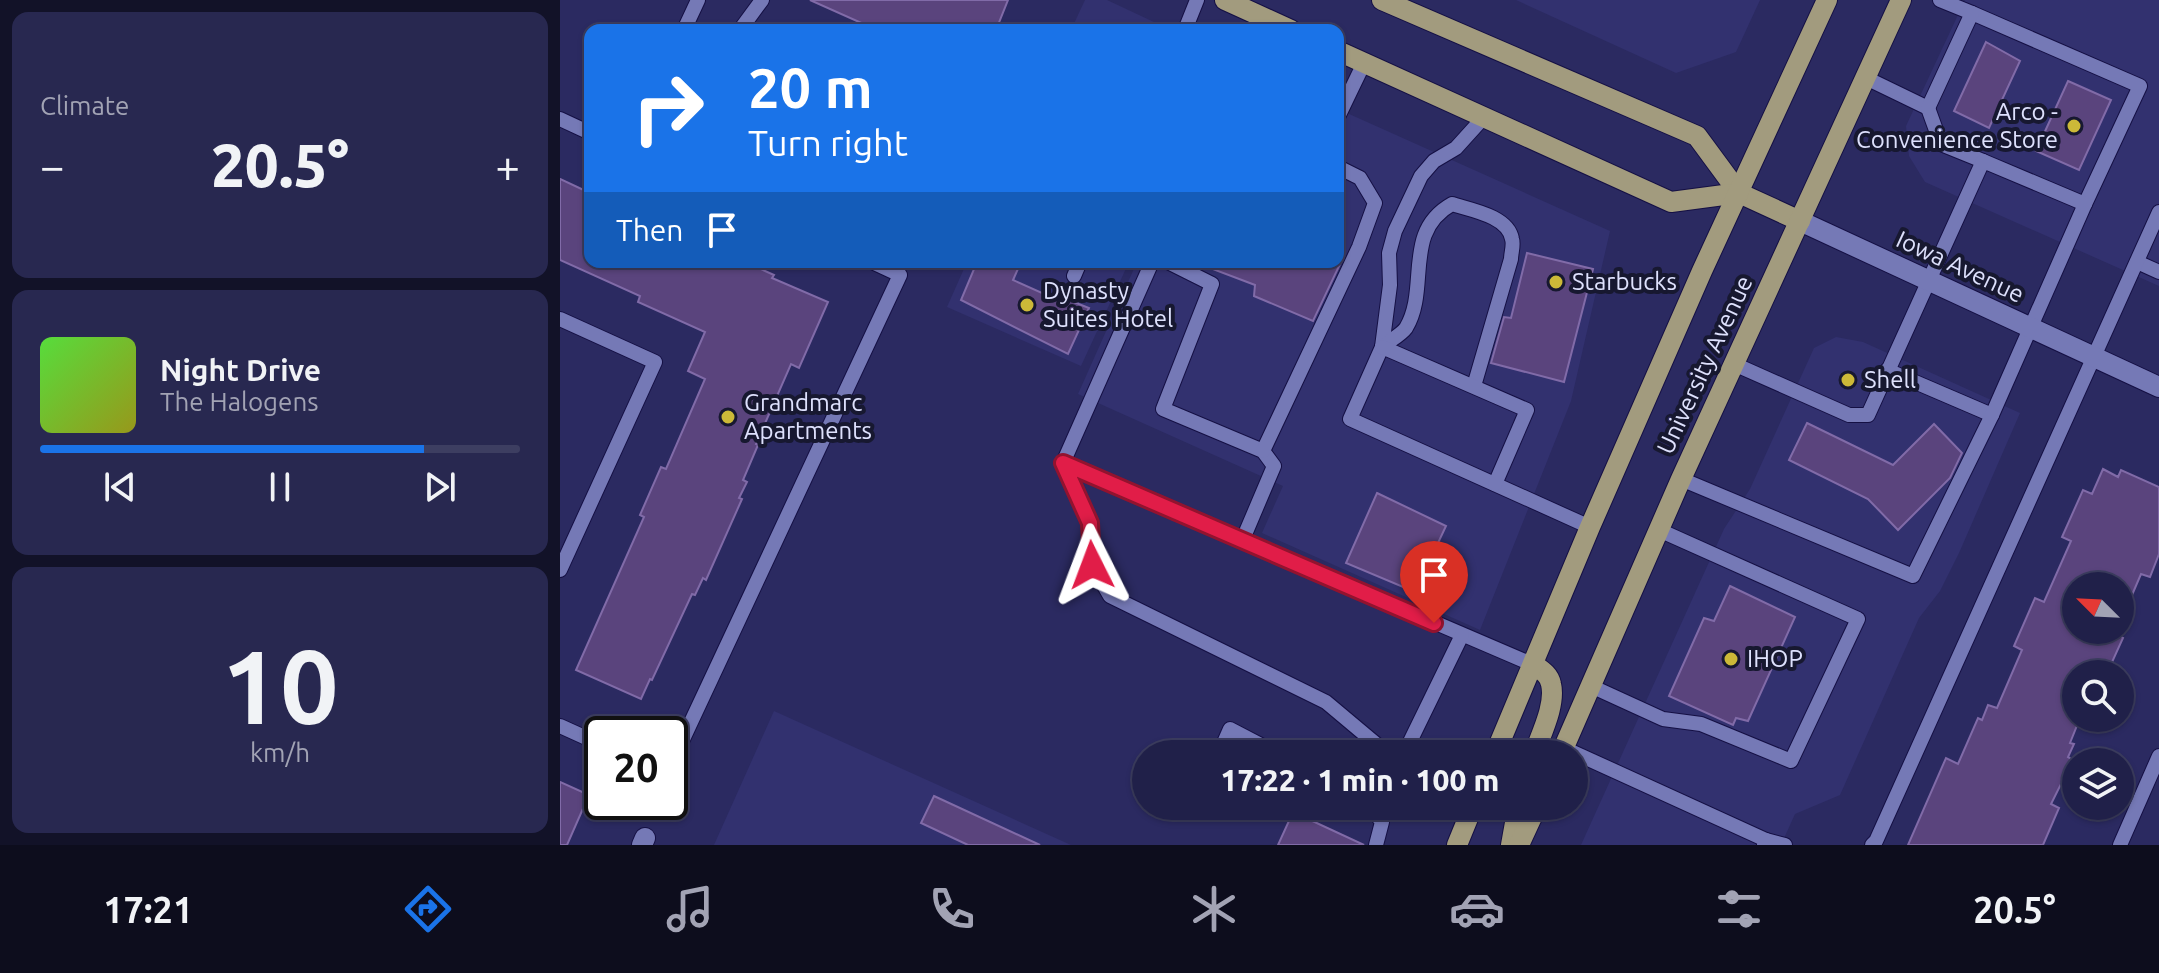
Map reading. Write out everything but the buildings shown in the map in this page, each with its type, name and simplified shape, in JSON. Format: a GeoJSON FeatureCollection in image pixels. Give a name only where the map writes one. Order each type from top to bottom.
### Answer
{"type":"FeatureCollection","features":[{"type":"Feature","properties":{"kind":"main road"},"geometry":{"type":"LineString","coordinates":[[1225,0],[1261,24]]}},
{"type":"Feature","properties":{"kind":"main road","name":"Iowa Avenue"},"geometry":{"type":"LineString","coordinates":[[1382,0],[1697,136],[1739,193],[1800,221]]}},
{"type":"Feature","properties":{"kind":"main road","name":"University Avenue"},"geometry":{"type":"LineString","coordinates":[[1501,740],[1590,527],[1827,0]]}},
{"type":"Feature","properties":{"kind":"main road","name":"University Avenue"},"geometry":{"type":"LineString","coordinates":[[1568,740],[1681,479],[1901,0]]}},
{"type":"Feature","properties":{"kind":"main road"},"geometry":{"type":"LineString","coordinates":[[1344,54],[1671,202],[1739,193]]}},
{"type":"Feature","properties":{"kind":"main road"},"geometry":{"type":"LineString","coordinates":[[1534,665],[1547,674],[1552,685],[1538,740]]}},
{"type":"Feature","properties":{"kind":"main road"},"geometry":{"type":"LineString","coordinates":[[1457,845],[1467,820]]}},
{"type":"Feature","properties":{"kind":"main road"},"geometry":{"type":"LineString","coordinates":[[1511,845],[1515,820]]}},
{"type":"Feature","properties":{"kind":"main road"},"geometry":{"type":"LineString","coordinates":[[1519,845],[1531,820]]}},
{"type":"Feature","properties":{"kind":"street","name":"Iowa Avenue"},"geometry":{"type":"LineString","coordinates":[[1800,221],[2159,387]]}},
{"type":"Feature","properties":{"kind":"lane"},"geometry":{"type":"LineString","coordinates":[[687,24],[698,0]]}},
{"type":"Feature","properties":{"kind":"lane"},"geometry":{"type":"LineString","coordinates":[[744,24],[762,0]]}},
{"type":"Feature","properties":{"kind":"lane"},"geometry":{"type":"LineString","coordinates":[[1187,24],[1197,0]]}},
{"type":"Feature","properties":{"kind":"lane"},"geometry":{"type":"LineString","coordinates":[[1681,479],[1913,576],[1992,415],[2140,86],[1940,0]]}},
{"type":"Feature","properties":{"kind":"lane"},"geometry":{"type":"LineString","coordinates":[[1928,108],[1972,13]]}},
{"type":"Feature","properties":{"kind":"lane"},"geometry":{"type":"LineString","coordinates":[[1344,105],[1364,63]]}},
{"type":"Feature","properties":{"kind":"lane"},"geometry":{"type":"LineString","coordinates":[[1866,78],[1928,108],[1941,144],[2085,204]]}},
{"type":"Feature","properties":{"kind":"lane"},"geometry":{"type":"LineString","coordinates":[[1484,117],[1456,148],[1434,161],[1421,176],[1395,231],[1389,253],[1390,285],[1382,347],[1350,419],[1590,527]]}},
{"type":"Feature","properties":{"kind":"lane"},"geometry":{"type":"LineString","coordinates":[[560,119],[584,130]]}},
{"type":"Feature","properties":{"kind":"lane"},"geometry":{"type":"LineString","coordinates":[[1734,364],[1849,415],[1868,415],[1983,161]]}},
{"type":"Feature","properties":{"kind":"lane"},"geometry":{"type":"LineString","coordinates":[[1263,451],[1359,247],[1375,203],[1360,178],[1344,170]]}},
{"type":"Feature","properties":{"kind":"lane"},"geometry":{"type":"LineString","coordinates":[[1382,347],[1405,330],[1416,302],[1418,258],[1429,228],[1441,210],[1452,204],[1497,219],[1513,239],[1511,259],[1474,386]]}},
{"type":"Feature","properties":{"kind":"lane"},"geometry":{"type":"LineString","coordinates":[[1872,845],[2159,212]]}},
{"type":"Feature","properties":{"kind":"lane"},"geometry":{"type":"LineString","coordinates":[[2137,262],[2159,272]]}},
{"type":"Feature","properties":{"kind":"lane"},"geometry":{"type":"LineString","coordinates":[[688,728],[900,275],[885,268]]}},
{"type":"Feature","properties":{"kind":"lane"},"geometry":{"type":"LineString","coordinates":[[1149,268],[1063,463],[1090,523],[1092,565],[1110,596],[1326,702],[1371,740]]}},
{"type":"Feature","properties":{"kind":"lane"},"geometry":{"type":"LineString","coordinates":[[1180,268],[1212,284],[1163,409],[1263,451],[1274,466],[1243,539]]}},
{"type":"Feature","properties":{"kind":"lane"},"geometry":{"type":"LineString","coordinates":[[560,319],[655,362],[560,570]]}},
{"type":"Feature","properties":{"kind":"lane"},"geometry":{"type":"LineString","coordinates":[[1382,347],[1527,410],[1495,484]]}},
{"type":"Feature","properties":{"kind":"lane"},"geometry":{"type":"LineString","coordinates":[[1887,370],[1992,415]]}},
{"type":"Feature","properties":{"kind":"lane"},"geometry":{"type":"LineString","coordinates":[[1063,463],[1534,665]]}},
{"type":"Feature","properties":{"kind":"lane"},"geometry":{"type":"LineString","coordinates":[[1593,687],[1663,719],[1701,724],[1791,761],[1858,619],[1659,530]]}},
{"type":"Feature","properties":{"kind":"lane"},"geometry":{"type":"LineString","coordinates":[[1411,740],[1462,635]]}},
{"type":"Feature","properties":{"kind":"lane"},"geometry":{"type":"LineString","coordinates":[[560,726],[584,737]]}},
{"type":"Feature","properties":{"kind":"lane"},"geometry":{"type":"LineString","coordinates":[[1225,740],[1230,729],[1251,740]]}},
{"type":"Feature","properties":{"kind":"lane"},"geometry":{"type":"LineString","coordinates":[[2120,845],[2159,756]]}},
{"type":"Feature","properties":{"kind":"lane"},"geometry":{"type":"LineString","coordinates":[[1588,762],[1765,842],[1785,845]]}},
{"type":"Feature","properties":{"kind":"lane"},"geometry":{"type":"LineString","coordinates":[[1376,845],[1380,820]]}},
{"type":"Feature","properties":{"kind":"shaded area"},"geometry":{"type":"Polygon","coordinates":[[[1085,0],[1107,0],[1158,24],[1074,24],[1085,0]]]}},
{"type":"Feature","properties":{"kind":"shaded area"},"geometry":{"type":"Polygon","coordinates":[[[1516,0],[1760,0],[1736,52],[1676,73],[1516,0]]]}},
{"type":"Feature","properties":{"kind":"shaded area"},"geometry":{"type":"Polygon","coordinates":[[[1965,0],[2159,0],[2159,286],[1925,182],[1909,156],[1906,126],[1965,0]]]}},
{"type":"Feature","properties":{"kind":"shaded area"},"geometry":{"type":"Polygon","coordinates":[[[1344,112],[1610,231],[1571,401],[1480,630],[1262,533],[1283,486],[1078,394],[1134,268],[1344,268],[1344,112]]]}},
{"type":"Feature","properties":{"kind":"shaded area"},"geometry":{"type":"Polygon","coordinates":[[[964,268],[1126,268],[1081,366],[947,307],[964,268]]]}},
{"type":"Feature","properties":{"kind":"shaded area"},"geometry":{"type":"Polygon","coordinates":[[[1836,337],[1863,342],[2020,413],[1959,553],[1940,591],[1919,618],[1840,795],[1795,814],[1781,845],[1581,845],[1724,529],[1750,489],[1814,348],[1836,337]]]}},
{"type":"Feature","properties":{"kind":"shaded area"},"geometry":{"type":"Polygon","coordinates":[[[774,711],[1071,845],[714,845],[774,711]]]}},
{"type":"Feature","properties":{"kind":"place","name":"Arco - Convenience Store"},"geometry":{"type":"Point","coordinates":[2074,126]}},
{"type":"Feature","properties":{"kind":"place","name":"Starbucks"},"geometry":{"type":"Point","coordinates":[1556,282]}},
{"type":"Feature","properties":{"kind":"place","name":"Dynasty Suites Hotel"},"geometry":{"type":"Point","coordinates":[1027,305]}},
{"type":"Feature","properties":{"kind":"place","name":"Shell"},"geometry":{"type":"Point","coordinates":[1848,380]}},
{"type":"Feature","properties":{"kind":"place","name":"Grandmarc Apartments"},"geometry":{"type":"Point","coordinates":[728,417]}},
{"type":"Feature","properties":{"kind":"place","name":"IHOP"},"geometry":{"type":"Point","coordinates":[1731,659]}},
{"type":"Feature","properties":{"kind":"route"},"geometry":{"type":"LineString","coordinates":[[1092,565],[1090,523],[1063,463],[1434,623]]}}]}
